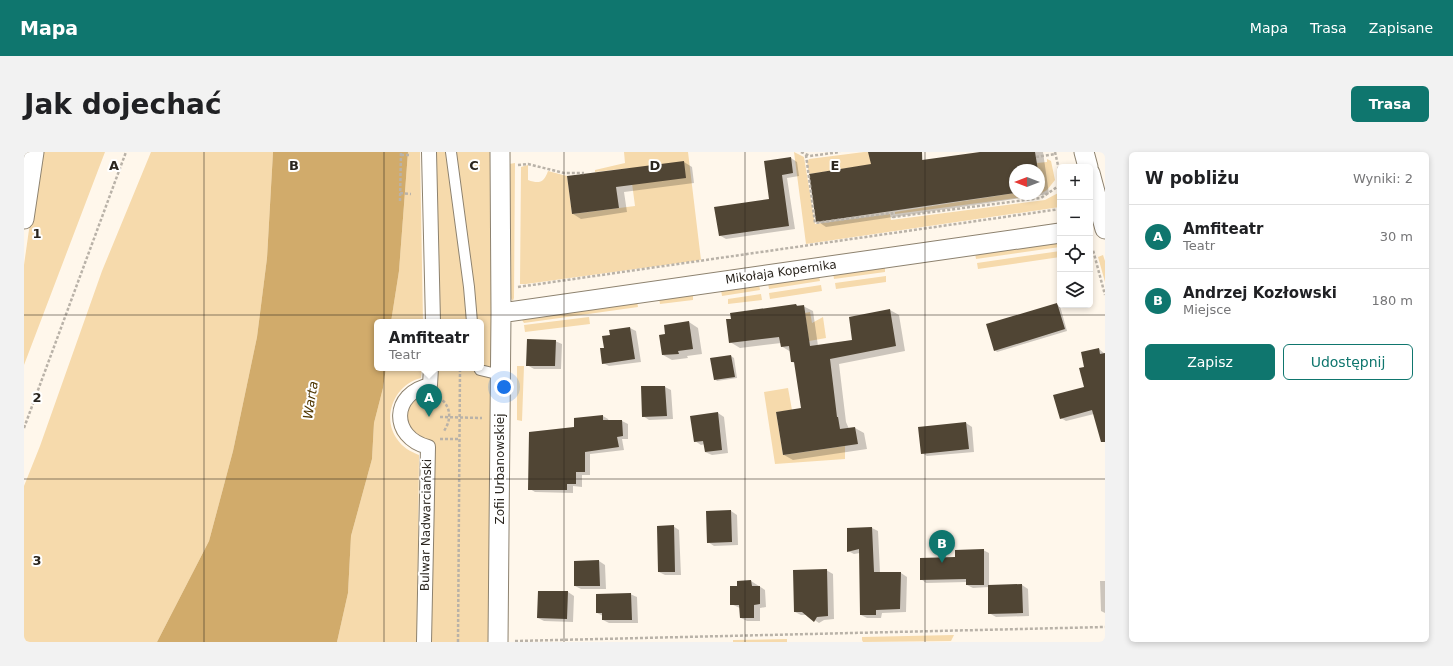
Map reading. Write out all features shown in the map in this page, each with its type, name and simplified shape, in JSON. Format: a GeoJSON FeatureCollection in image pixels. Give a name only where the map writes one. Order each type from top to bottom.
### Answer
{"type":"FeatureCollection","features":[{"type":"Feature","properties":{"kind":"street"},"geometry":{"type":"LineString","coordinates":[[24,219],[34,152]]}},
{"type":"Feature","properties":{"kind":"street"},"geometry":{"type":"LineString","coordinates":[[429,152],[433,319]]}},
{"type":"Feature","properties":{"kind":"street","name":"Zofii Urbanowskiej"},"geometry":{"type":"LineString","coordinates":[[500,152],[501,375],[506,642]]}},
{"type":"Feature","properties":{"kind":"street"},"geometry":{"type":"LineString","coordinates":[[1084,152],[1087,164]]}},
{"type":"Feature","properties":{"kind":"street"},"geometry":{"type":"LineString","coordinates":[[1093,188],[1101,227]]}},
{"type":"Feature","properties":{"kind":"street","name":"Mikołaja Kopernika"},"geometry":{"type":"LineString","coordinates":[[501,312],[1057,233]]}},
{"type":"Feature","properties":{"kind":"street","name":"Bulwar Nadwarciański"},"geometry":{"type":"LineString","coordinates":[[424,642],[428,447],[417,444],[410,439],[401,426],[400,414],[404,400],[411,392],[418,388],[430,385],[431,371]]}},
{"type":"Feature","properties":{"kind":"lane"},"geometry":{"type":"LineString","coordinates":[[451,152],[469,287],[472,319]]}},
{"type":"Feature","properties":{"kind":"lane"},"geometry":{"type":"LineString","coordinates":[[484,371],[501,375]]}},
{"type":"Feature","properties":{"kind":"path"},"geometry":{"type":"LineString","coordinates":[[24,428],[126,152]]}},
{"type":"Feature","properties":{"kind":"path"},"geometry":{"type":"LineString","coordinates":[[801,152],[806,155],[840,152]]}},
{"type":"Feature","properties":{"kind":"path"},"geometry":{"type":"LineString","coordinates":[[1036,157],[1055,153],[1058,164]]}},
{"type":"Feature","properties":{"kind":"path"},"geometry":{"type":"LineString","coordinates":[[400,201],[401,154],[411,155]]}},
{"type":"Feature","properties":{"kind":"path"},"geometry":{"type":"LineString","coordinates":[[806,155],[815,223],[892,213],[893,218],[1041,198],[1057,187]]}},
{"type":"Feature","properties":{"kind":"path"},"geometry":{"type":"LineString","coordinates":[[518,165],[528,164],[564,174],[584,173]]}},
{"type":"Feature","properties":{"kind":"path"},"geometry":{"type":"LineString","coordinates":[[400,193],[411,194]]}},
{"type":"Feature","properties":{"kind":"path"},"geometry":{"type":"LineString","coordinates":[[517,287],[1057,209]]}},
{"type":"Feature","properties":{"kind":"path"},"geometry":{"type":"LineString","coordinates":[[1093,250],[1105,295]]}},
{"type":"Feature","properties":{"kind":"path"},"geometry":{"type":"LineString","coordinates":[[458,642],[460,371]]}},
{"type":"Feature","properties":{"kind":"path"},"geometry":{"type":"LineString","coordinates":[[438,396],[446,405],[450,418],[449,424],[444,431]]}},
{"type":"Feature","properties":{"kind":"path"},"geometry":{"type":"LineString","coordinates":[[440,417],[479,418]]}},
{"type":"Feature","properties":{"kind":"path"},"geometry":{"type":"LineString","coordinates":[[506,642],[1105,627]]}},
{"type":"Feature","properties":{"kind":"shaded area"},"geometry":{"type":"Polygon","coordinates":[[[40,152],[105,152],[24,365],[24,265],[40,152]]]}},
{"type":"Feature","properties":{"kind":"shaded area"},"geometry":{"type":"Polygon","coordinates":[[[151,152],[273,152],[267,258],[257,337],[233,451],[209,541],[157,642],[24,642],[24,486],[40,446],[102,271],[151,152]]]}},
{"type":"Feature","properties":{"kind":"shaded area"},"geometry":{"type":"Polygon","coordinates":[[[408,152],[420,152],[423,319],[391,319],[399,271],[408,152]]]}},
{"type":"Feature","properties":{"kind":"shaded area"},"geometry":{"type":"Polygon","coordinates":[[[422,152],[493,152],[490,642],[420,642],[423,453],[409,447],[400,438],[394,428],[393,417],[395,406],[402,395],[412,387],[425,380],[425,371],[484,371],[484,319],[426,319],[422,152]]]}},
{"type":"Feature","properties":{"kind":"shaded area"},"geometry":{"type":"Polygon","coordinates":[[[624,152],[688,152],[701,260],[520,284],[521,167],[528,165],[528,180],[535,182],[541,182],[545,178],[548,171],[567,176],[572,214],[635,206],[630,168],[595,172],[595,170],[625,163],[624,152]]]}},
{"type":"Feature","properties":{"kind":"shaded area"},"geometry":{"type":"Polygon","coordinates":[[[794,152],[804,157],[815,224],[890,214],[891,220],[1045,200],[1057,194],[1057,207],[806,244],[794,152]]]}},
{"type":"Feature","properties":{"kind":"shaded area"},"geometry":{"type":"Polygon","coordinates":[[[874,152],[875,164],[809,174],[807,162],[809,159],[874,152]]]}},
{"type":"Feature","properties":{"kind":"shaded area"},"geometry":{"type":"Polygon","coordinates":[[[1047,159],[1051,161],[1055,180],[1045,191],[1045,164],[1037,163],[1047,162],[1047,159]]]}},
{"type":"Feature","properties":{"kind":"shaded area"},"geometry":{"type":"Polygon","coordinates":[[[515,163],[513,301],[509,296],[509,164],[515,163]]]}},
{"type":"Feature","properties":{"kind":"shaded area"},"geometry":{"type":"Polygon","coordinates":[[[1009,194],[1009,199],[895,214],[895,212],[1009,194]]]}},
{"type":"Feature","properties":{"kind":"shaded area"},"geometry":{"type":"Polygon","coordinates":[[[1057,241],[1057,247],[976,259],[975,253],[1057,241]]]}},
{"type":"Feature","properties":{"kind":"shaded area"},"geometry":{"type":"Polygon","coordinates":[[[1057,251],[1057,257],[978,269],[977,263],[1057,251]]]}},
{"type":"Feature","properties":{"kind":"shaded area"},"geometry":{"type":"Polygon","coordinates":[[[1103,255],[1105,261],[1105,282],[1098,257],[1103,255]]]}},
{"type":"Feature","properties":{"kind":"shaded area"},"geometry":{"type":"Polygon","coordinates":[[[885,266],[885,272],[834,279],[833,273],[885,266]]]}},
{"type":"Feature","properties":{"kind":"shaded area"},"geometry":{"type":"Polygon","coordinates":[[[819,276],[820,281],[769,289],[768,283],[819,276]]]}},
{"type":"Feature","properties":{"kind":"shaded area"},"geometry":{"type":"Polygon","coordinates":[[[886,276],[886,282],[836,289],[835,283],[886,276]]]}},
{"type":"Feature","properties":{"kind":"shaded area"},"geometry":{"type":"Polygon","coordinates":[[[759,284],[760,290],[722,296],[721,290],[759,284]]]}},
{"type":"Feature","properties":{"kind":"shaded area"},"geometry":{"type":"Polygon","coordinates":[[[821,285],[822,291],[770,299],[769,293],[821,285]]]}},
{"type":"Feature","properties":{"kind":"shaded area"},"geometry":{"type":"Polygon","coordinates":[[[693,294],[693,300],[660,304],[659,298],[693,294]]]}},
{"type":"Feature","properties":{"kind":"shaded area"},"geometry":{"type":"Polygon","coordinates":[[[761,294],[762,300],[728,304],[728,299],[761,294]]]}},
{"type":"Feature","properties":{"kind":"shaded area"},"geometry":{"type":"Polygon","coordinates":[[[637,301],[638,307],[524,323],[520,317],[637,301]]]}},
{"type":"Feature","properties":{"kind":"shaded area"},"geometry":{"type":"Polygon","coordinates":[[[810,312],[812,323],[823,317],[826,338],[809,341],[805,313],[810,312]]]}},
{"type":"Feature","properties":{"kind":"shaded area"},"geometry":{"type":"Polygon","coordinates":[[[589,317],[590,324],[525,332],[524,325],[589,317]]]}},
{"type":"Feature","properties":{"kind":"shaded area"},"geometry":{"type":"Polygon","coordinates":[[[517,366],[524,366],[522,421],[517,420],[517,366]]]}},
{"type":"Feature","properties":{"kind":"shaded area"},"geometry":{"type":"Polygon","coordinates":[[[386,371],[422,371],[421,378],[412,381],[398,394],[393,402],[390,421],[392,430],[399,442],[407,449],[419,455],[417,642],[337,642],[348,593],[351,536],[372,459],[374,423],[386,371]]]}},
{"type":"Feature","properties":{"kind":"shaded area"},"geometry":{"type":"Polygon","coordinates":[[[788,388],[792,410],[776,412],[783,455],[845,446],[845,459],[775,464],[764,392],[788,388]]]}},
{"type":"Feature","properties":{"kind":"shaded area"},"geometry":{"type":"Polygon","coordinates":[[[954,635],[951,641],[863,642],[862,640],[862,637],[954,635]]]}},
{"type":"Feature","properties":{"kind":"shaded area"},"geometry":{"type":"Polygon","coordinates":[[[787,639],[787,642],[733,642],[733,640],[787,639]]]}},
{"type":"Feature","properties":{"kind":"water","name":"Warta"},"geometry":{"type":"Polygon","coordinates":[[[273,152],[408,152],[399,271],[391,319],[374,319],[374,371],[386,371],[374,423],[372,459],[351,536],[348,593],[337,642],[157,642],[209,541],[233,451],[257,337],[267,258],[273,152]]]}},
{"type":"Feature","properties":{"kind":"building"},"geometry":{"type":"Polygon","coordinates":[[[868,152],[922,152],[922,160],[980,152],[1035,152],[1037,164],[1009,164],[1009,194],[816,222],[809,174],[871,164],[868,152]]]}},
{"type":"Feature","properties":{"kind":"building"},"geometry":{"type":"Polygon","coordinates":[[[791,157],[793,173],[782,175],[789,226],[719,236],[714,207],[769,199],[764,161],[791,157]]]}},
{"type":"Feature","properties":{"kind":"building"},"geometry":{"type":"Polygon","coordinates":[[[684,161],[686,178],[616,187],[619,208],[572,214],[567,176],[684,161]]]}},
{"type":"Feature","properties":{"kind":"building"},"geometry":{"type":"Polygon","coordinates":[[[1057,303],[1057,308],[1059,308],[1065,329],[994,351],[986,324],[1057,303]]]}},
{"type":"Feature","properties":{"kind":"building"},"geometry":{"type":"Polygon","coordinates":[[[796,304],[797,306],[804,305],[810,346],[852,340],[849,317],[890,309],[896,346],[830,359],[837,417],[840,429],[855,427],[858,444],[783,455],[776,412],[801,408],[794,362],[791,362],[789,346],[781,347],[779,337],[729,343],[726,319],[731,319],[730,313],[796,304]]]}},
{"type":"Feature","properties":{"kind":"building"},"geometry":{"type":"Polygon","coordinates":[[[689,321],[693,349],[678,351],[679,354],[662,355],[659,335],[665,334],[664,325],[689,321]]]}},
{"type":"Feature","properties":{"kind":"building"},"geometry":{"type":"Polygon","coordinates":[[[630,327],[635,359],[602,364],[600,348],[604,348],[602,336],[610,335],[609,330],[630,327]]]}},
{"type":"Feature","properties":{"kind":"building"},"geometry":{"type":"Polygon","coordinates":[[[527,339],[556,340],[555,366],[526,366],[527,339]]]}},
{"type":"Feature","properties":{"kind":"building"},"geometry":{"type":"Polygon","coordinates":[[[1099,348],[1100,354],[1105,353],[1105,442],[1101,442],[1092,410],[1060,419],[1053,395],[1084,387],[1079,368],[1084,367],[1081,352],[1099,348]]]}},
{"type":"Feature","properties":{"kind":"building"},"geometry":{"type":"Polygon","coordinates":[[[731,355],[735,377],[714,380],[710,358],[731,355]]]}},
{"type":"Feature","properties":{"kind":"building"},"geometry":{"type":"Polygon","coordinates":[[[641,386],[665,386],[667,416],[642,417],[641,386]]]}},
{"type":"Feature","properties":{"kind":"building"},"geometry":{"type":"Polygon","coordinates":[[[718,412],[722,450],[705,452],[703,441],[694,442],[690,416],[718,412]]]}},
{"type":"Feature","properties":{"kind":"building"},"geometry":{"type":"Polygon","coordinates":[[[603,415],[603,420],[622,420],[623,436],[617,437],[619,447],[585,452],[585,472],[576,472],[576,484],[567,484],[567,490],[528,490],[529,432],[574,427],[574,418],[603,415]]]}},
{"type":"Feature","properties":{"kind":"building"},"geometry":{"type":"Polygon","coordinates":[[[966,422],[969,449],[921,454],[918,427],[966,422]]]}},
{"type":"Feature","properties":{"kind":"building"},"geometry":{"type":"Polygon","coordinates":[[[731,510],[732,542],[707,543],[706,511],[731,510]]]}},
{"type":"Feature","properties":{"kind":"building"},"geometry":{"type":"Polygon","coordinates":[[[674,525],[675,572],[658,572],[657,526],[674,525]]]}},
{"type":"Feature","properties":{"kind":"building"},"geometry":{"type":"Polygon","coordinates":[[[872,527],[874,572],[901,572],[900,609],[876,610],[876,615],[860,615],[859,549],[847,552],[847,528],[872,527]]]}},
{"type":"Feature","properties":{"kind":"building"},"geometry":{"type":"Polygon","coordinates":[[[984,549],[984,585],[966,585],[966,579],[920,580],[920,558],[955,557],[955,550],[984,549]]]}},
{"type":"Feature","properties":{"kind":"building"},"geometry":{"type":"Polygon","coordinates":[[[599,560],[600,586],[574,586],[574,561],[599,560]]]}},
{"type":"Feature","properties":{"kind":"building"},"geometry":{"type":"Polygon","coordinates":[[[827,569],[828,616],[817,617],[814,622],[802,612],[794,612],[793,570],[827,569]]]}},
{"type":"Feature","properties":{"kind":"building"},"geometry":{"type":"Polygon","coordinates":[[[751,580],[752,586],[760,586],[760,604],[754,605],[754,618],[740,618],[739,605],[730,605],[730,586],[737,586],[737,581],[751,580]]]}},
{"type":"Feature","properties":{"kind":"building"},"geometry":{"type":"Polygon","coordinates":[[[1022,584],[1023,613],[988,614],[988,585],[1022,584]]]}},
{"type":"Feature","properties":{"kind":"building"},"geometry":{"type":"Polygon","coordinates":[[[538,591],[568,591],[567,619],[537,618],[538,591]]]}},
{"type":"Feature","properties":{"kind":"building"},"geometry":{"type":"Polygon","coordinates":[[[631,593],[632,620],[602,620],[602,613],[596,613],[596,594],[631,593]]]}},
{"type":"Feature","properties":{"kind":"place","name":"Amfiteatr"},"geometry":{"type":"Point","coordinates":[429,417]}},
{"type":"Feature","properties":{"kind":"place","name":"Andrzej Kozłowski"},"geometry":{"type":"Point","coordinates":[942,563]}}]}
